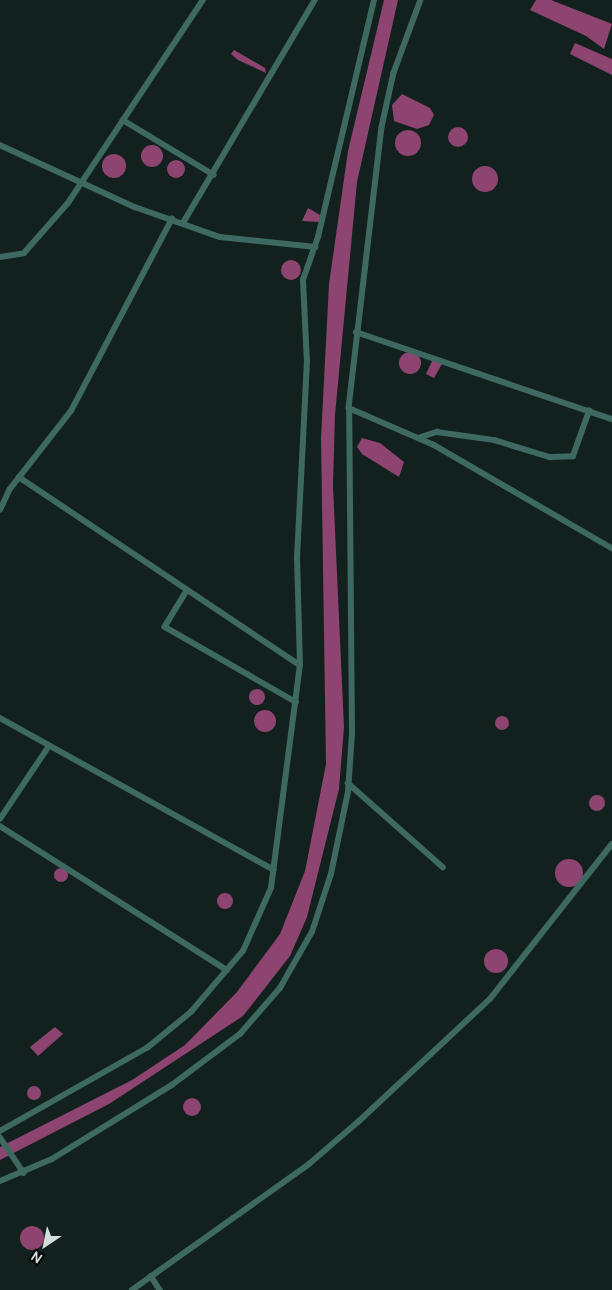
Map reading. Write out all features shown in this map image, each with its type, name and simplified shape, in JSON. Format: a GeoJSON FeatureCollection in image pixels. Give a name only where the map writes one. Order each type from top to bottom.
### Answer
{"type":"FeatureCollection","features":[{"type":"Feature","properties":{"kind":"street"},"geometry":{"type":"LineString","coordinates":[[0,258],[24,253],[81,184],[202,0]]}},
{"type":"Feature","properties":{"kind":"street"},"geometry":{"type":"LineString","coordinates":[[183,223],[214,176],[315,0]]}},
{"type":"Feature","properties":{"kind":"street"},"geometry":{"type":"LineString","coordinates":[[0,1131],[147,1048],[191,1012],[227,970],[259,924],[274,870],[300,665],[296,558],[307,363],[303,280],[315,247],[374,0]]}},
{"type":"Feature","properties":{"kind":"street"},"geometry":{"type":"LineString","coordinates":[[0,1180],[24,1173],[172,1085],[252,1022],[280,988],[312,932],[331,874],[348,783],[349,408],[356,332],[382,127],[394,73],[421,0]]}},
{"type":"Feature","properties":{"kind":"street"},"geometry":{"type":"LineString","coordinates":[[123,120],[214,176]]}},
{"type":"Feature","properties":{"kind":"street"},"geometry":{"type":"LineString","coordinates":[[0,145],[81,184],[220,237],[315,247]]}},
{"type":"Feature","properties":{"kind":"street"},"geometry":{"type":"LineString","coordinates":[[0,510],[19,477],[71,411],[172,220]]}},
{"type":"Feature","properties":{"kind":"street"},"geometry":{"type":"LineString","coordinates":[[356,332],[612,419]]}},
{"type":"Feature","properties":{"kind":"street"},"geometry":{"type":"LineString","coordinates":[[349,408],[418,438],[612,548]]}},
{"type":"Feature","properties":{"kind":"street"},"geometry":{"type":"LineString","coordinates":[[418,438],[437,432],[494,440],[550,457],[573,456],[589,411]]}},
{"type":"Feature","properties":{"kind":"street"},"geometry":{"type":"LineString","coordinates":[[19,477],[300,665]]}},
{"type":"Feature","properties":{"kind":"street"},"geometry":{"type":"LineString","coordinates":[[187,591],[165,627],[296,702]]}},
{"type":"Feature","properties":{"kind":"street"},"geometry":{"type":"LineString","coordinates":[[0,718],[274,870]]}},
{"type":"Feature","properties":{"kind":"street"},"geometry":{"type":"LineString","coordinates":[[0,819],[49,746]]}},
{"type":"Feature","properties":{"kind":"street"},"geometry":{"type":"LineString","coordinates":[[348,783],[443,867]]}},
{"type":"Feature","properties":{"kind":"street"},"geometry":{"type":"LineString","coordinates":[[0,826],[227,970]]}},
{"type":"Feature","properties":{"kind":"street"},"geometry":{"type":"LineString","coordinates":[[132,1290],[309,1164],[490,999],[612,844]]}},
{"type":"Feature","properties":{"kind":"street"},"geometry":{"type":"LineString","coordinates":[[0,1137],[24,1173]]}},
{"type":"Feature","properties":{"kind":"street"},"geometry":{"type":"LineString","coordinates":[[151,1276],[160,1290]]}},
{"type":"Feature","properties":{"kind":"shaded area"},"geometry":{"type":"Polygon","coordinates":[[[384,0],[398,0],[357,182],[335,415],[333,486],[344,727],[339,789],[307,917],[290,956],[243,1016],[109,1104],[0,1160],[0,1147],[132,1080],[185,1045],[237,992],[280,934],[305,871],[326,764],[321,438],[329,284],[348,151],[384,0]]]}},
{"type":"Feature","properties":{"kind":"shaded area"},"geometry":{"type":"Polygon","coordinates":[[[536,0],[551,0],[612,24],[604,49],[586,36],[530,10],[536,0]]]}},
{"type":"Feature","properties":{"kind":"shaded area"},"geometry":{"type":"Polygon","coordinates":[[[575,43],[612,59],[612,75],[570,54],[575,43]]]}},
{"type":"Feature","properties":{"kind":"shaded area"},"geometry":{"type":"Polygon","coordinates":[[[234,50],[265,68],[266,73],[238,60],[231,54],[234,50]]]}},
{"type":"Feature","properties":{"kind":"shaded area"},"geometry":{"type":"Polygon","coordinates":[[[402,94],[430,108],[434,115],[429,125],[417,129],[394,121],[392,105],[402,94]]]}},
{"type":"Feature","properties":{"kind":"shaded area"},"geometry":{"type":"Polygon","coordinates":[[[458,127],[465,130],[468,137],[465,144],[458,147],[451,144],[448,137],[451,130],[458,127]]]}},
{"type":"Feature","properties":{"kind":"shaded area"},"geometry":{"type":"Polygon","coordinates":[[[408,130],[417,134],[421,143],[417,152],[408,156],[399,152],[395,143],[399,134],[408,130]]]}},
{"type":"Feature","properties":{"kind":"shaded area"},"geometry":{"type":"Polygon","coordinates":[[[152,145],[160,148],[163,156],[160,164],[152,167],[144,164],[141,156],[144,148],[152,145]]]}},
{"type":"Feature","properties":{"kind":"shaded area"},"geometry":{"type":"Polygon","coordinates":[[[114,154],[123,157],[126,166],[123,175],[114,178],[105,175],[102,166],[105,157],[114,154]]]}},
{"type":"Feature","properties":{"kind":"shaded area"},"geometry":{"type":"Polygon","coordinates":[[[176,160],[182,163],[185,169],[182,175],[176,178],[170,175],[167,169],[170,163],[176,160]]]}},
{"type":"Feature","properties":{"kind":"shaded area"},"geometry":{"type":"Polygon","coordinates":[[[485,166],[494,170],[498,179],[494,188],[485,192],[476,188],[472,179],[476,170],[485,166]]]}},
{"type":"Feature","properties":{"kind":"shaded area"},"geometry":{"type":"Polygon","coordinates":[[[308,208],[320,215],[319,222],[302,221],[308,208]]]}},
{"type":"Feature","properties":{"kind":"shaded area"},"geometry":{"type":"Polygon","coordinates":[[[291,260],[298,263],[301,270],[298,277],[291,280],[284,277],[281,270],[284,263],[291,260]]]}},
{"type":"Feature","properties":{"kind":"shaded area"},"geometry":{"type":"Polygon","coordinates":[[[406,352],[414,352],[421,359],[421,367],[414,374],[406,374],[399,367],[399,359],[406,352]]]}},
{"type":"Feature","properties":{"kind":"shaded area"},"geometry":{"type":"Polygon","coordinates":[[[433,359],[442,364],[434,378],[426,374],[433,359]]]}},
{"type":"Feature","properties":{"kind":"shaded area"},"geometry":{"type":"Polygon","coordinates":[[[362,438],[380,443],[404,462],[399,477],[362,454],[357,447],[362,438]]]}},
{"type":"Feature","properties":{"kind":"shaded area"},"geometry":{"type":"Polygon","coordinates":[[[254,689],[260,689],[265,694],[263,703],[254,705],[249,700],[249,694],[254,689]]]}},
{"type":"Feature","properties":{"kind":"shaded area"},"geometry":{"type":"Polygon","coordinates":[[[265,710],[273,713],[276,721],[273,729],[265,732],[257,729],[254,721],[257,713],[265,710]]]}},
{"type":"Feature","properties":{"kind":"shaded area"},"geometry":{"type":"Polygon","coordinates":[[[499,716],[505,716],[509,723],[505,730],[499,730],[495,726],[495,720],[499,716]]]}},
{"type":"Feature","properties":{"kind":"shaded area"},"geometry":{"type":"Polygon","coordinates":[[[597,795],[605,803],[597,811],[589,803],[597,795]]]}},
{"type":"Feature","properties":{"kind":"shaded area"},"geometry":{"type":"Polygon","coordinates":[[[569,859],[579,863],[583,873],[579,883],[569,887],[559,883],[555,873],[559,863],[569,859]]]}},
{"type":"Feature","properties":{"kind":"shaded area"},"geometry":{"type":"Polygon","coordinates":[[[58,868],[64,868],[68,875],[64,882],[58,882],[54,878],[54,872],[58,868]]]}},
{"type":"Feature","properties":{"kind":"shaded area"},"geometry":{"type":"Polygon","coordinates":[[[225,893],[233,901],[225,909],[217,901],[225,893]]]}},
{"type":"Feature","properties":{"kind":"shaded area"},"geometry":{"type":"Polygon","coordinates":[[[496,949],[505,952],[508,961],[505,970],[496,973],[487,970],[484,961],[487,952],[496,949]]]}},
{"type":"Feature","properties":{"kind":"shaded area"},"geometry":{"type":"Polygon","coordinates":[[[55,1027],[63,1034],[38,1056],[30,1047],[55,1027]]]}},
{"type":"Feature","properties":{"kind":"shaded area"},"geometry":{"type":"Polygon","coordinates":[[[31,1086],[37,1086],[41,1093],[37,1100],[31,1100],[27,1096],[27,1090],[31,1086]]]}},
{"type":"Feature","properties":{"kind":"shaded area"},"geometry":{"type":"Polygon","coordinates":[[[192,1098],[198,1101],[201,1107],[198,1113],[192,1116],[186,1113],[183,1107],[186,1101],[192,1098]]]}},
{"type":"Feature","properties":{"kind":"shaded area"},"geometry":{"type":"Polygon","coordinates":[[[32,1226],[41,1229],[44,1238],[41,1247],[32,1250],[23,1247],[20,1238],[23,1229],[32,1226]]]}}]}
